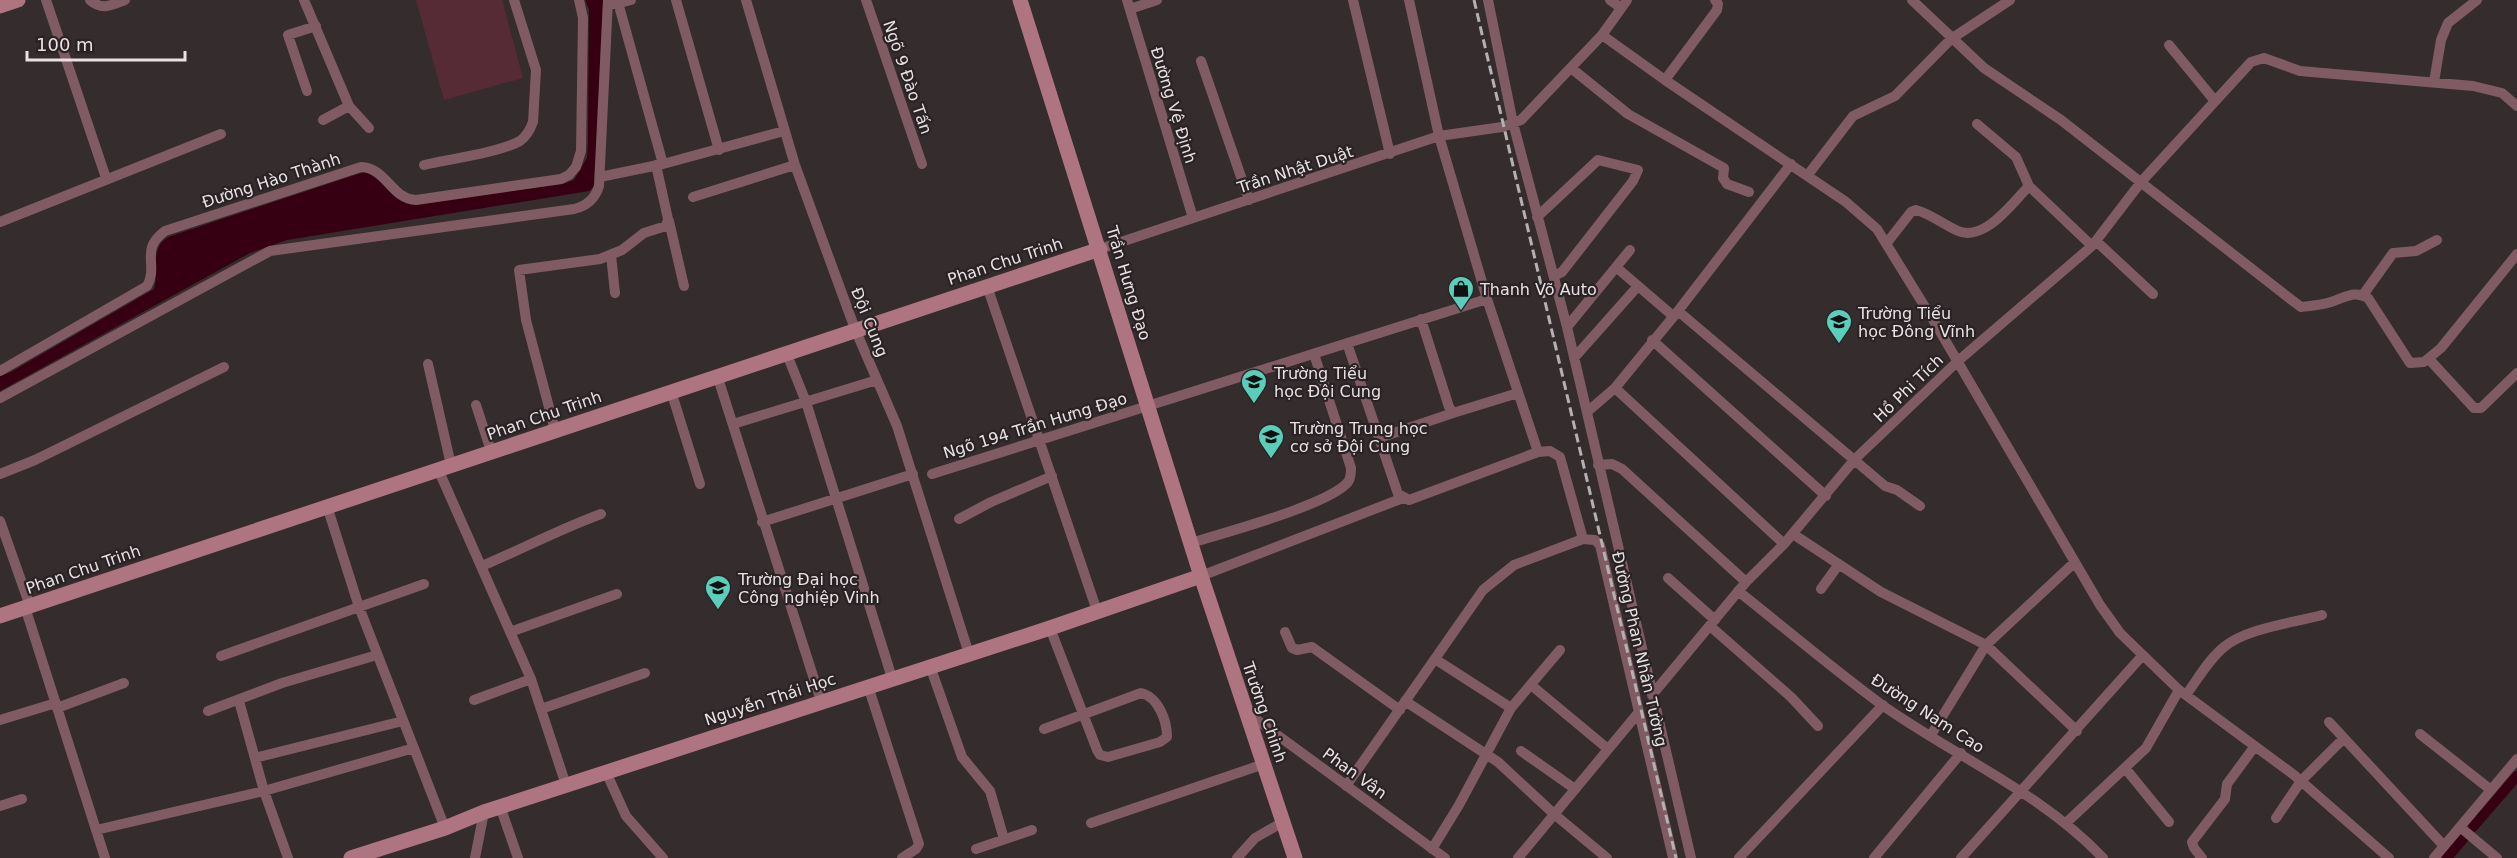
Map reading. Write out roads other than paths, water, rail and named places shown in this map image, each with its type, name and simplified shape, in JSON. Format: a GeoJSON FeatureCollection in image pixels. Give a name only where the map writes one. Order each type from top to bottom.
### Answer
{"type":"FeatureCollection","features":[{"type":"Feature","properties":{"kind":"main road"},"geometry":{"type":"LineString","coordinates":[[0,6],[18,0]]}},
{"type":"Feature","properties":{"kind":"main road","name":"Trần Hưng Đạo"},"geometry":{"type":"LineString","coordinates":[[1020,0],[1201,576]]}},
{"type":"Feature","properties":{"kind":"main road","name":"Phan Chu Trinh"},"geometry":{"type":"LineString","coordinates":[[0,616],[1100,249]]}},
{"type":"Feature","properties":{"kind":"main road","name":"Nguyễn Thái Học"},"geometry":{"type":"LineString","coordinates":[[351,858],[373,855],[500,806],[1050,628],[1201,576]]}},
{"type":"Feature","properties":{"kind":"main road","name":"Trường Chinh"},"geometry":{"type":"LineString","coordinates":[[1201,576],[1295,858]]}},
{"type":"Feature","properties":{"kind":"street"},"geometry":{"type":"LineString","coordinates":[[46,0],[106,178]]}},
{"type":"Feature","properties":{"kind":"street"},"geometry":{"type":"LineString","coordinates":[[90,0],[97,6],[104,7],[125,0]]}},
{"type":"Feature","properties":{"kind":"street"},"geometry":{"type":"LineString","coordinates":[[304,0],[349,105],[369,128]]}},
{"type":"Feature","properties":{"kind":"street"},"geometry":{"type":"LineString","coordinates":[[424,165],[505,147],[520,140],[530,129],[533,122],[536,70],[514,0]]}},
{"type":"Feature","properties":{"kind":"street","name":"Đường Hào Thành"},"geometry":{"type":"LineString","coordinates":[[0,371],[142,291],[150,281],[149,257],[153,243],[165,231],[361,167],[377,170],[403,198],[416,200],[543,183],[569,175],[576,167],[581,152],[583,18],[579,0]]}},
{"type":"Feature","properties":{"kind":"street"},"geometry":{"type":"LineString","coordinates":[[611,2],[631,0]]}},
{"type":"Feature","properties":{"kind":"street"},"geometry":{"type":"LineString","coordinates":[[676,0],[719,150]]}},
{"type":"Feature","properties":{"kind":"street","name":"Đội Cung"},"geometry":{"type":"LineString","coordinates":[[746,0],[795,165],[855,329],[897,426],[969,654]]}},
{"type":"Feature","properties":{"kind":"street","name":"Ngõ 9 Đào Tấn"},"geometry":{"type":"LineString","coordinates":[[866,0],[922,164]]}},
{"type":"Feature","properties":{"kind":"street"},"geometry":{"type":"LineString","coordinates":[[1128,5],[1157,0]]}},
{"type":"Feature","properties":{"kind":"street"},"geometry":{"type":"LineString","coordinates":[[1353,0],[1390,153]]}},
{"type":"Feature","properties":{"kind":"street"},"geometry":{"type":"LineString","coordinates":[[1409,0],[1439,136],[1487,299],[1538,452]]}},
{"type":"Feature","properties":{"kind":"street"},"geometry":{"type":"LineString","coordinates":[[1488,0],[1508,125],[1537,217],[1567,327],[1691,858]]}},
{"type":"Feature","properties":{"kind":"street"},"geometry":{"type":"LineString","coordinates":[[1508,125],[1521,120],[1602,35],[1624,4],[1610,0]]}},
{"type":"Feature","properties":{"kind":"street"},"geometry":{"type":"LineString","coordinates":[[1665,80],[1716,10],[1718,4],[1715,0]]}},
{"type":"Feature","properties":{"kind":"street"},"geometry":{"type":"LineString","coordinates":[[1912,0],[1984,68],[2061,120],[2301,307],[2330,303],[2348,294],[2363,295],[2375,305],[2406,360],[2416,364],[2429,359],[2441,348],[2517,254]]}},
{"type":"Feature","properties":{"kind":"street"},"geometry":{"type":"LineString","coordinates":[[1807,176],[1853,116],[1895,96],[1951,39],[2010,0]]}},
{"type":"Feature","properties":{"kind":"street"},"geometry":{"type":"LineString","coordinates":[[2477,0],[2448,23],[2441,40],[2434,82],[2496,91],[2517,106]]}},
{"type":"Feature","properties":{"kind":"street"},"geometry":{"type":"LineString","coordinates":[[611,2],[659,164],[684,286]]}},
{"type":"Feature","properties":{"kind":"street"},"geometry":{"type":"LineString","coordinates":[[0,398],[270,251],[574,209],[586,205],[594,198],[599,186],[611,2]]}},
{"type":"Feature","properties":{"kind":"street","name":"Đường Vệ Định"},"geometry":{"type":"LineString","coordinates":[[1128,5],[1193,218]]}},
{"type":"Feature","properties":{"kind":"street"},"geometry":{"type":"LineString","coordinates":[[307,91],[288,35],[316,26]]}},
{"type":"Feature","properties":{"kind":"street"},"geometry":{"type":"LineString","coordinates":[[1602,35],[1846,202],[1877,229],[1958,362],[2100,605],[2120,633],[2182,693],[2301,781],[2390,858]]}},
{"type":"Feature","properties":{"kind":"street"},"geometry":{"type":"LineString","coordinates":[[2169,45],[2215,101]]}},
{"type":"Feature","properties":{"kind":"street","name":"Hồ Phi Tích"},"geometry":{"type":"LineString","coordinates":[[1652,695],[1742,587],[1784,544],[1856,459],[1958,362],[2094,243],[2141,182],[2248,63],[2264,58],[2300,71],[2434,82]]}},
{"type":"Feature","properties":{"kind":"street"},"geometry":{"type":"LineString","coordinates":[[1200,61],[1249,200]]}},
{"type":"Feature","properties":{"kind":"street"},"geometry":{"type":"LineString","coordinates":[[1571,68],[1628,114],[1724,168],[1723,178],[1727,184],[1749,192]]}},
{"type":"Feature","properties":{"kind":"street"},"geometry":{"type":"LineString","coordinates":[[323,120],[349,105]]}},
{"type":"Feature","properties":{"kind":"street"},"geometry":{"type":"LineString","coordinates":[[1977,124],[2016,157],[2029,186],[2154,294]]}},
{"type":"Feature","properties":{"kind":"street","name":"Trần Nhật Duật"},"geometry":{"type":"LineString","coordinates":[[1100,249],[1439,136],[1508,125]]}},
{"type":"Feature","properties":{"kind":"street"},"geometry":{"type":"LineString","coordinates":[[600,177],[719,150],[784,131]]}},
{"type":"Feature","properties":{"kind":"street"},"geometry":{"type":"LineString","coordinates":[[0,222],[221,134]]}},
{"type":"Feature","properties":{"kind":"street"},"geometry":{"type":"LineString","coordinates":[[1537,217],[1598,160],[1638,170],[1633,181],[1562,272],[1554,276]]}},
{"type":"Feature","properties":{"kind":"street"},"geometry":{"type":"LineString","coordinates":[[1587,412],[1615,387],[1676,314],[1791,164]]}},
{"type":"Feature","properties":{"kind":"street"},"geometry":{"type":"LineString","coordinates":[[693,197],[795,165]]}},
{"type":"Feature","properties":{"kind":"street"},"geometry":{"type":"LineString","coordinates":[[1886,243],[1911,212],[1916,210],[1967,234],[1985,230],[2029,186]]}},
{"type":"Feature","properties":{"kind":"street"},"geometry":{"type":"LineString","coordinates":[[555,430],[526,320],[519,270],[593,260],[611,255],[622,250],[644,233],[666,226],[669,221]]}},
{"type":"Feature","properties":{"kind":"street"},"geometry":{"type":"LineString","coordinates":[[2363,295],[2393,253],[2416,252],[2437,240]]}},
{"type":"Feature","properties":{"kind":"street"},"geometry":{"type":"LineString","coordinates":[[1567,327],[1630,250]]}},
{"type":"Feature","properties":{"kind":"street"},"geometry":{"type":"LineString","coordinates":[[611,255],[615,293]]}},
{"type":"Feature","properties":{"kind":"street"},"geometry":{"type":"LineString","coordinates":[[1616,267],[1856,459],[1885,486],[1897,490],[1920,506]]}},
{"type":"Feature","properties":{"kind":"street"},"geometry":{"type":"LineString","coordinates":[[987,286],[1097,610]]}},
{"type":"Feature","properties":{"kind":"street"},"geometry":{"type":"LineString","coordinates":[[1574,358],[1638,286]]}},
{"type":"Feature","properties":{"kind":"street","name":"Ngõ 194 Trần Hưng Đạo"},"geometry":{"type":"LineString","coordinates":[[932,474],[1487,299]]}},
{"type":"Feature","properties":{"kind":"street"},"geometry":{"type":"LineString","coordinates":[[1421,320],[1449,407],[1453,413]]}},
{"type":"Feature","properties":{"kind":"street"},"geometry":{"type":"LineString","coordinates":[[1652,340],[1826,496]]}},
{"type":"Feature","properties":{"kind":"street"},"geometry":{"type":"LineString","coordinates":[[1346,786],[1483,590],[1514,565],[1583,540],[1560,457],[1550,451],[1538,452],[1409,500],[1398,494],[1347,343]]}},
{"type":"Feature","properties":{"kind":"street"},"geometry":{"type":"LineString","coordinates":[[786,352],[806,402],[892,678]]}},
{"type":"Feature","properties":{"kind":"street"},"geometry":{"type":"LineString","coordinates":[[1191,543],[1291,511],[1324,497],[1347,482],[1351,468],[1314,354]]}},
{"type":"Feature","properties":{"kind":"street"},"geometry":{"type":"LineString","coordinates":[[2429,359],[2474,408],[2481,408],[2517,373]]}},
{"type":"Feature","properties":{"kind":"street"},"geometry":{"type":"LineString","coordinates":[[428,364],[445,467],[482,566],[531,679],[566,785]]}},
{"type":"Feature","properties":{"kind":"street"},"geometry":{"type":"LineString","coordinates":[[0,474],[35,460],[224,367]]}},
{"type":"Feature","properties":{"kind":"street"},"geometry":{"type":"LineString","coordinates":[[717,375],[762,522],[821,701]]}},
{"type":"Feature","properties":{"kind":"street"},"geometry":{"type":"LineString","coordinates":[[733,424],[877,380]]}},
{"type":"Feature","properties":{"kind":"street"},"geometry":{"type":"LineString","coordinates":[[1615,387],[1784,544]]}},
{"type":"Feature","properties":{"kind":"street"},"geometry":{"type":"LineString","coordinates":[[671,391],[700,484]]}},
{"type":"Feature","properties":{"kind":"street"},"geometry":{"type":"LineString","coordinates":[[1379,438],[1518,393]]}},
{"type":"Feature","properties":{"kind":"street"},"geometry":{"type":"LineString","coordinates":[[476,405],[491,451]]}},
{"type":"Feature","properties":{"kind":"street","name":"Đường Nam Cao"},"geometry":{"type":"LineString","coordinates":[[1598,465],[1612,464],[1622,469],[1742,587],[1883,705],[2020,789],[2066,823],[2103,858]]}},
{"type":"Feature","properties":{"kind":"street"},"geometry":{"type":"LineString","coordinates":[[762,522],[913,474]]}},
{"type":"Feature","properties":{"kind":"street"},"geometry":{"type":"LineString","coordinates":[[960,519],[991,502],[1052,476]]}},
{"type":"Feature","properties":{"kind":"street"},"geometry":{"type":"LineString","coordinates":[[1201,576],[1403,498]]}},
{"type":"Feature","properties":{"kind":"street"},"geometry":{"type":"LineString","coordinates":[[327,506],[359,607],[445,828]]}},
{"type":"Feature","properties":{"kind":"street"},"geometry":{"type":"LineString","coordinates":[[482,566],[553,536],[571,525],[601,514]]}},
{"type":"Feature","properties":{"kind":"street"},"geometry":{"type":"LineString","coordinates":[[0,522],[105,858]]}},
{"type":"Feature","properties":{"kind":"street"},"geometry":{"type":"LineString","coordinates":[[1792,534],[1881,592],[1986,645],[2077,731]]}},
{"type":"Feature","properties":{"kind":"street","name":"Đường Phan Nhân Tường"},"geometry":{"type":"LineString","coordinates":[[1583,540],[1595,540],[1600,545],[1673,858]]}},
{"type":"Feature","properties":{"kind":"street"},"geometry":{"type":"LineString","coordinates":[[1931,735],[1986,645],[2075,562]]}},
{"type":"Feature","properties":{"kind":"street"},"geometry":{"type":"LineString","coordinates":[[1821,589],[1839,564]]}},
{"type":"Feature","properties":{"kind":"street"},"geometry":{"type":"LineString","coordinates":[[1668,578],[1818,726]]}},
{"type":"Feature","properties":{"kind":"street"},"geometry":{"type":"LineString","coordinates":[[221,656],[424,584]]}},
{"type":"Feature","properties":{"kind":"street"},"geometry":{"type":"LineString","coordinates":[[510,632],[617,594]]}},
{"type":"Feature","properties":{"kind":"street"},"geometry":{"type":"LineString","coordinates":[[2066,823],[2146,748],[2182,693],[2219,651],[2228,644],[2262,630],[2322,615]]}},
{"type":"Feature","properties":{"kind":"street"},"geometry":{"type":"LineString","coordinates":[[1044,729],[1083,715],[1141,693],[1149,695],[1160,710],[1167,729],[1167,737],[1160,742],[1104,757],[1097,750],[1083,715],[1050,628]]}},
{"type":"Feature","properties":{"kind":"street"},"geometry":{"type":"LineString","coordinates":[[1285,632],[1292,648],[1298,650],[1312,647],[1402,705],[1498,762],[1603,857]]}},
{"type":"Feature","properties":{"kind":"street"},"geometry":{"type":"LineString","coordinates":[[1432,849],[1511,708],[1560,650]]}},
{"type":"Feature","properties":{"kind":"street"},"geometry":{"type":"LineString","coordinates":[[208,711],[282,683],[377,655]]}},
{"type":"Feature","properties":{"kind":"street"},"geometry":{"type":"LineString","coordinates":[[1962,857],[2020,789],[2077,731],[2142,656]]}},
{"type":"Feature","properties":{"kind":"street"},"geometry":{"type":"LineString","coordinates":[[1435,659],[1511,708]]}},
{"type":"Feature","properties":{"kind":"street"},"geometry":{"type":"LineString","coordinates":[[930,666],[963,758],[990,791],[1004,839]]}},
{"type":"Feature","properties":{"kind":"street"},"geometry":{"type":"LineString","coordinates":[[541,709],[645,673]]}},
{"type":"Feature","properties":{"kind":"street"},"geometry":{"type":"LineString","coordinates":[[474,700],[531,679]]}},
{"type":"Feature","properties":{"kind":"street"},"geometry":{"type":"LineString","coordinates":[[0,720],[124,683]]}},
{"type":"Feature","properties":{"kind":"street"},"geometry":{"type":"LineString","coordinates":[[1530,685],[1608,749]]}},
{"type":"Feature","properties":{"kind":"street"},"geometry":{"type":"LineString","coordinates":[[868,686],[919,844],[916,849],[902,858]]}},
{"type":"Feature","properties":{"kind":"street"},"geometry":{"type":"LineString","coordinates":[[239,701],[264,791],[288,858]]}},
{"type":"Feature","properties":{"kind":"street"},"geometry":{"type":"LineString","coordinates":[[1739,858],[1883,705]]}},
{"type":"Feature","properties":{"kind":"street","name":"Phan Vân"},"geometry":{"type":"LineString","coordinates":[[1246,712],[1445,858]]}},
{"type":"Feature","properties":{"kind":"street"},"geometry":{"type":"LineString","coordinates":[[1518,858],[1639,712]]}},
{"type":"Feature","properties":{"kind":"street"},"geometry":{"type":"LineString","coordinates":[[255,758],[403,721]]}},
{"type":"Feature","properties":{"kind":"street"},"geometry":{"type":"LineString","coordinates":[[2329,722],[2444,846]]}},
{"type":"Feature","properties":{"kind":"street"},"geometry":{"type":"LineString","coordinates":[[2420,734],[2491,790]]}},
{"type":"Feature","properties":{"kind":"street"},"geometry":{"type":"LineString","coordinates":[[2276,818],[2301,781],[2344,738]]}},
{"type":"Feature","properties":{"kind":"street"},"geometry":{"type":"LineString","coordinates":[[2202,858],[2192,842],[2225,799],[2227,784],[2255,746]]}},
{"type":"Feature","properties":{"kind":"street"},"geometry":{"type":"LineString","coordinates":[[96,830],[264,791],[414,748]]}},
{"type":"Feature","properties":{"kind":"street"},"geometry":{"type":"LineString","coordinates":[[1521,751],[1575,789]]}},
{"type":"Feature","properties":{"kind":"street"},"geometry":{"type":"LineString","coordinates":[[1874,858],[1961,753]]}},
{"type":"Feature","properties":{"kind":"street"},"geometry":{"type":"LineString","coordinates":[[2434,858],[2517,759]]}},
{"type":"Feature","properties":{"kind":"street"},"geometry":{"type":"LineString","coordinates":[[1091,823],[1264,764]]}},
{"type":"Feature","properties":{"kind":"street"},"geometry":{"type":"LineString","coordinates":[[2125,768],[2169,822]]}},
{"type":"Feature","properties":{"kind":"street"},"geometry":{"type":"LineString","coordinates":[[606,772],[626,816],[663,858]]}},
{"type":"Feature","properties":{"kind":"street"},"geometry":{"type":"LineString","coordinates":[[0,806],[22,799]]}},
{"type":"Feature","properties":{"kind":"street"},"geometry":{"type":"LineString","coordinates":[[500,806],[518,858]]}},
{"type":"Feature","properties":{"kind":"street"},"geometry":{"type":"LineString","coordinates":[[474,858],[484,812]]}},
{"type":"Feature","properties":{"kind":"street"},"geometry":{"type":"LineString","coordinates":[[1237,858],[1255,838],[1283,822]]}},
{"type":"Feature","properties":{"kind":"street"},"geometry":{"type":"LineString","coordinates":[[2460,827],[2497,858]]}},
{"type":"Feature","properties":{"kind":"street"},"geometry":{"type":"LineString","coordinates":[[976,849],[1032,830]]}},
{"type":"Feature","properties":{"kind":"waterway"},"geometry":{"type":"LineString","coordinates":[[2473,827],[2517,776]]}},
{"type":"Feature","properties":{"kind":"waterway"},"geometry":{"type":"LineString","coordinates":[[2447,858],[2463,839]]}},
{"type":"Feature","properties":{"kind":"railway"},"geometry":{"type":"LineString","coordinates":[[1474,0],[1676,858]]}},
{"type":"Feature","properties":{"kind":"place","name":"Thanh Võ Auto"},"geometry":{"type":"Point","coordinates":[1461,312]}},
{"type":"Feature","properties":{"kind":"place","name":"Trường Tiểu học Đông Vĩnh"},"geometry":{"type":"Point","coordinates":[1839,345]}},
{"type":"Feature","properties":{"kind":"place","name":"Trường Tiểu học Đội Cung"},"geometry":{"type":"Point","coordinates":[1254,405]}},
{"type":"Feature","properties":{"kind":"place","name":"Trường Trung học cơ sở Đội Cung"},"geometry":{"type":"Point","coordinates":[1271,460]}},
{"type":"Feature","properties":{"kind":"place","name":"Trường Đại học Công nghiệp Vinh"},"geometry":{"type":"Point","coordinates":[718,611]}}]}
